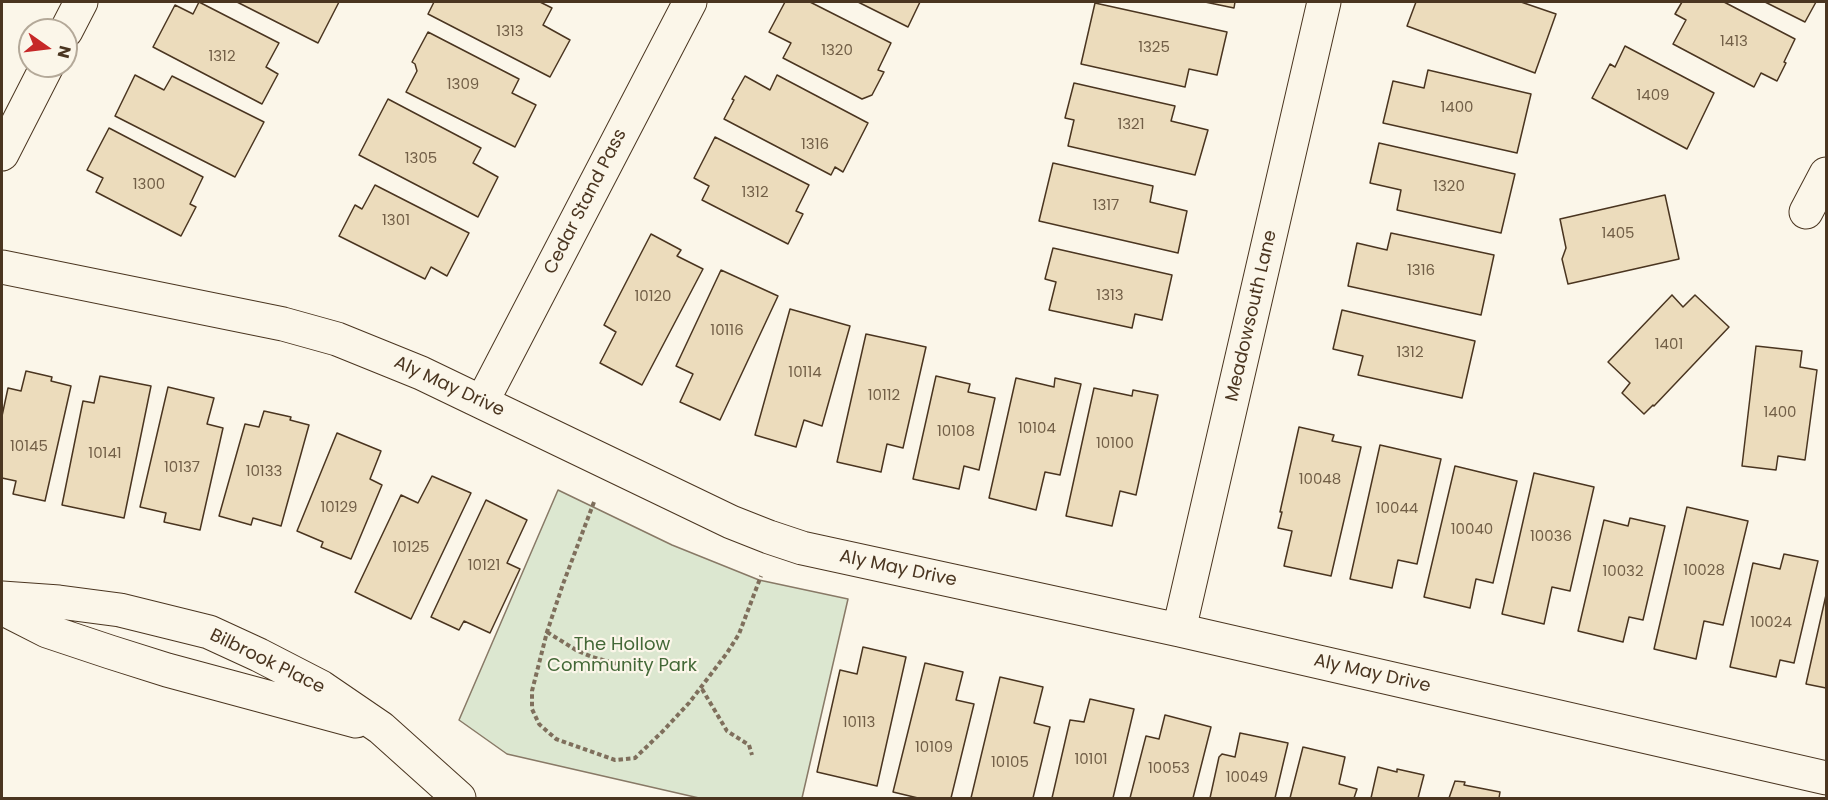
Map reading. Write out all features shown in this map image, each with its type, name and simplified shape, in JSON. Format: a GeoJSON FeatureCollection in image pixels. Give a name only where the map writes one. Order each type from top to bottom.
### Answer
{"type":"FeatureCollection","features":[{"type":"Feature","properties":{"kind":"street"},"geometry":{"type":"LineString","coordinates":[[73,18],[81,2]]}},
{"type":"Feature","properties":{"kind":"street","name":"Cedar Stand Pass"},"geometry":{"type":"LineString","coordinates":[[482,402],[690,2]]}},
{"type":"Feature","properties":{"kind":"street","name":"Meadowsouth Lane"},"geometry":{"type":"LineString","coordinates":[[1179,630],[1324,2]]}},
{"type":"Feature","properties":{"kind":"street"},"geometry":{"type":"LineString","coordinates":[[2,154],[41,78]]}},
{"type":"Feature","properties":{"kind":"street"},"geometry":{"type":"LineString","coordinates":[[1806,212],[1827,174]]}},
{"type":"Feature","properties":{"kind":"street","name":"Aly May Drive"},"geometry":{"type":"LineString","coordinates":[[2,267],[272,322],[337,339],[421,373],[731,522],[802,548],[1179,630],[1827,778]]}},
{"type":"Feature","properties":{"kind":"street","name":"Bilbrook Place"},"geometry":{"type":"LineString","coordinates":[[2,598],[120,610],[209,632],[321,687],[381,728],[459,798]]}},
{"type":"Feature","properties":{"kind":"street","name":"Bilbrook Place"},"geometry":{"type":"LineString","coordinates":[[2,608],[47,631],[166,670],[381,728]]}},
{"type":"Feature","properties":{"kind":"path"},"geometry":{"type":"LineString","coordinates":[[594,502],[547,632],[532,692],[532,709],[539,724],[555,739],[615,760],[635,758],[702,689],[727,653],[739,634],[761,576]]}},
{"type":"Feature","properties":{"kind":"path"},"geometry":{"type":"LineString","coordinates":[[547,632],[592,657],[629,667]]}},
{"type":"Feature","properties":{"kind":"path"},"geometry":{"type":"LineString","coordinates":[[702,689],[727,731],[749,746],[752,755]]}},
{"type":"Feature","properties":{"kind":"green space","name":"The Hollow Community Park"},"geometry":{"type":"Polygon","coordinates":[[[558,490],[672,545],[759,580],[848,599],[802,798],[699,798],[507,754],[459,720],[558,490]]]}},
{"type":"Feature","properties":{"kind":"building"},"geometry":{"type":"Polygon","coordinates":[[[199,2],[279,43],[266,67],[278,74],[262,104],[153,47],[175,5],[193,14],[199,2]]]}},
{"type":"Feature","properties":{"kind":"building"},"geometry":{"type":"Polygon","coordinates":[[[237,2],[339,2],[318,43],[237,2]]]}},
{"type":"Feature","properties":{"kind":"building"},"geometry":{"type":"Polygon","coordinates":[[[434,2],[540,2],[552,8],[543,25],[570,40],[550,77],[428,14],[434,2]]]}},
{"type":"Feature","properties":{"kind":"building"},"geometry":{"type":"Polygon","coordinates":[[[785,2],[810,2],[891,43],[878,70],[884,72],[872,95],[862,99],[783,58],[791,43],[769,32],[785,2]]]}},
{"type":"Feature","properties":{"kind":"building"},"geometry":{"type":"Polygon","coordinates":[[[858,2],[920,2],[908,27],[858,2]]]}},
{"type":"Feature","properties":{"kind":"building"},"geometry":{"type":"Polygon","coordinates":[[[1205,2],[1235,2],[1234,8],[1205,2]]]}},
{"type":"Feature","properties":{"kind":"building"},"geometry":{"type":"Polygon","coordinates":[[[1416,2],[1521,2],[1556,14],[1535,73],[1407,26],[1416,2]]]}},
{"type":"Feature","properties":{"kind":"building"},"geometry":{"type":"Polygon","coordinates":[[[1682,2],[1724,2],[1795,39],[1777,81],[1761,73],[1754,87],[1673,44],[1686,20],[1675,14],[1682,2]]]}},
{"type":"Feature","properties":{"kind":"building"},"geometry":{"type":"Polygon","coordinates":[[[1765,2],[1816,2],[1805,22],[1765,2]]]}},
{"type":"Feature","properties":{"kind":"building"},"geometry":{"type":"Polygon","coordinates":[[[1095,3],[1227,32],[1217,75],[1189,69],[1185,87],[1081,64],[1095,3]]]}},
{"type":"Feature","properties":{"kind":"building"},"geometry":{"type":"Polygon","coordinates":[[[428,32],[519,79],[512,93],[536,105],[515,147],[406,92],[417,71],[412,62],[428,32]]]}},
{"type":"Feature","properties":{"kind":"building"},"geometry":{"type":"Polygon","coordinates":[[[1625,46],[1714,93],[1687,149],[1592,98],[1610,64],[1615,67],[1625,46]]]}},
{"type":"Feature","properties":{"kind":"building"},"geometry":{"type":"Polygon","coordinates":[[[1428,70],[1531,94],[1517,153],[1383,123],[1393,81],[1424,88],[1428,70]]]}},
{"type":"Feature","properties":{"kind":"building"},"geometry":{"type":"Polygon","coordinates":[[[135,75],[164,90],[172,76],[264,122],[235,177],[115,116],[135,75]]]}},
{"type":"Feature","properties":{"kind":"building"},"geometry":{"type":"Polygon","coordinates":[[[777,75],[868,123],[843,172],[835,167],[831,175],[724,119],[745,76],[770,90],[777,75]]]}},
{"type":"Feature","properties":{"kind":"building"},"geometry":{"type":"Polygon","coordinates":[[[1074,83],[1175,106],[1171,121],[1208,130],[1195,175],[1068,146],[1074,120],[1065,118],[1074,83]]]}},
{"type":"Feature","properties":{"kind":"building"},"geometry":{"type":"Polygon","coordinates":[[[388,99],[481,148],[473,163],[498,177],[478,217],[359,155],[388,99]]]}},
{"type":"Feature","properties":{"kind":"building"},"geometry":{"type":"Polygon","coordinates":[[[109,128],[203,177],[190,204],[196,207],[181,236],[96,192],[103,178],[87,170],[109,128]]]}},
{"type":"Feature","properties":{"kind":"building"},"geometry":{"type":"Polygon","coordinates":[[[715,137],[809,185],[796,211],[803,214],[788,244],[702,200],[709,186],[694,178],[715,137]]]}},
{"type":"Feature","properties":{"kind":"building"},"geometry":{"type":"Polygon","coordinates":[[[1379,143],[1515,174],[1501,233],[1397,210],[1401,190],[1370,183],[1379,143]]]}},
{"type":"Feature","properties":{"kind":"building"},"geometry":{"type":"Polygon","coordinates":[[[1053,163],[1153,186],[1150,202],[1187,211],[1178,253],[1039,221],[1053,163]]]}},
{"type":"Feature","properties":{"kind":"building"},"geometry":{"type":"Polygon","coordinates":[[[375,185],[469,233],[447,276],[431,267],[425,279],[339,236],[355,205],[362,209],[375,185]]]}},
{"type":"Feature","properties":{"kind":"building"},"geometry":{"type":"Polygon","coordinates":[[[1665,195],[1679,259],[1568,284],[1562,259],[1566,248],[1560,219],[1665,195]]]}},
{"type":"Feature","properties":{"kind":"building"},"geometry":{"type":"Polygon","coordinates":[[[1391,233],[1494,255],[1481,315],[1348,286],[1357,243],[1387,250],[1391,233]]]}},
{"type":"Feature","properties":{"kind":"building"},"geometry":{"type":"Polygon","coordinates":[[[651,234],[681,250],[677,256],[703,269],[642,385],[600,363],[616,332],[604,325],[651,234]]]}},
{"type":"Feature","properties":{"kind":"building"},"geometry":{"type":"Polygon","coordinates":[[[1053,248],[1172,275],[1162,320],[1135,314],[1132,328],[1049,310],[1056,282],[1045,279],[1053,248]]]}},
{"type":"Feature","properties":{"kind":"building"},"geometry":{"type":"Polygon","coordinates":[[[721,270],[778,296],[720,420],[680,402],[693,374],[676,366],[721,270]]]}},
{"type":"Feature","properties":{"kind":"building"},"geometry":{"type":"Polygon","coordinates":[[[1672,295],[1683,307],[1695,295],[1729,327],[1644,414],[1622,393],[1630,383],[1608,362],[1672,295]]]}},
{"type":"Feature","properties":{"kind":"building"},"geometry":{"type":"Polygon","coordinates":[[[790,309],[850,326],[822,426],[804,420],[796,447],[755,435],[790,309]]]}},
{"type":"Feature","properties":{"kind":"building"},"geometry":{"type":"Polygon","coordinates":[[[1342,310],[1475,341],[1462,398],[1358,375],[1363,356],[1333,349],[1342,310]]]}},
{"type":"Feature","properties":{"kind":"building"},"geometry":{"type":"Polygon","coordinates":[[[866,334],[926,347],[903,448],[887,444],[881,472],[837,462],[866,334]]]}},
{"type":"Feature","properties":{"kind":"building"},"geometry":{"type":"Polygon","coordinates":[[[1756,346],[1802,351],[1800,367],[1817,370],[1805,460],[1778,456],[1776,470],[1742,466],[1756,346]]]}},
{"type":"Feature","properties":{"kind":"building"},"geometry":{"type":"Polygon","coordinates":[[[26,371],[52,377],[51,381],[71,386],[45,501],[13,494],[16,481],[2,478],[2,416],[8,388],[21,391],[26,371]]]}},
{"type":"Feature","properties":{"kind":"building"},"geometry":{"type":"Polygon","coordinates":[[[100,376],[151,386],[124,518],[62,505],[83,401],[94,403],[100,376]]]}},
{"type":"Feature","properties":{"kind":"building"},"geometry":{"type":"Polygon","coordinates":[[[936,376],[970,384],[968,392],[995,398],[979,470],[964,466],[959,489],[913,479],[936,376]]]}},
{"type":"Feature","properties":{"kind":"building"},"geometry":{"type":"Polygon","coordinates":[[[1016,378],[1054,387],[1055,378],[1081,384],[1060,475],[1045,472],[1036,510],[989,498],[1016,378]]]}},
{"type":"Feature","properties":{"kind":"building"},"geometry":{"type":"Polygon","coordinates":[[[168,387],[214,398],[207,424],[223,428],[200,530],[164,522],[166,513],[140,507],[168,387]]]}},
{"type":"Feature","properties":{"kind":"building"},"geometry":{"type":"Polygon","coordinates":[[[1094,388],[1132,396],[1133,390],[1158,395],[1136,495],[1120,491],[1112,526],[1066,516],[1094,388]]]}},
{"type":"Feature","properties":{"kind":"building"},"geometry":{"type":"Polygon","coordinates":[[[264,411],[291,417],[290,420],[309,425],[281,526],[253,518],[251,525],[219,516],[245,424],[259,427],[264,411]]]}},
{"type":"Feature","properties":{"kind":"building"},"geometry":{"type":"Polygon","coordinates":[[[1299,427],[1334,435],[1332,441],[1361,447],[1331,576],[1284,566],[1292,531],[1278,528],[1299,427]]]}},
{"type":"Feature","properties":{"kind":"building"},"geometry":{"type":"Polygon","coordinates":[[[337,433],[381,451],[370,479],[382,485],[351,559],[321,547],[323,542],[297,531],[337,433]]]}},
{"type":"Feature","properties":{"kind":"building"},"geometry":{"type":"Polygon","coordinates":[[[1380,445],[1441,459],[1417,564],[1398,560],[1392,588],[1350,579],[1380,445]]]}},
{"type":"Feature","properties":{"kind":"building"},"geometry":{"type":"Polygon","coordinates":[[[1455,466],[1517,481],[1493,583],[1476,579],[1470,608],[1424,597],[1455,466]]]}},
{"type":"Feature","properties":{"kind":"building"},"geometry":{"type":"Polygon","coordinates":[[[1534,473],[1594,487],[1570,591],[1552,587],[1544,624],[1502,614],[1534,473]]]}},
{"type":"Feature","properties":{"kind":"building"},"geometry":{"type":"Polygon","coordinates":[[[432,476],[471,493],[411,619],[355,592],[401,495],[418,503],[432,476]]]}},
{"type":"Feature","properties":{"kind":"building"},"geometry":{"type":"Polygon","coordinates":[[[486,500],[527,520],[507,563],[520,569],[490,633],[464,621],[459,630],[431,617],[486,500]]]}},
{"type":"Feature","properties":{"kind":"building"},"geometry":{"type":"Polygon","coordinates":[[[1687,507],[1748,521],[1723,625],[1704,621],[1696,659],[1654,649],[1687,507]]]}},
{"type":"Feature","properties":{"kind":"building"},"geometry":{"type":"Polygon","coordinates":[[[1630,518],[1665,526],[1643,620],[1629,617],[1623,642],[1578,631],[1604,520],[1628,526],[1630,518]]]}},
{"type":"Feature","properties":{"kind":"building"},"geometry":{"type":"Polygon","coordinates":[[[1784,554],[1818,561],[1794,663],[1780,660],[1776,677],[1730,667],[1753,563],[1780,569],[1784,554]]]}},
{"type":"Feature","properties":{"kind":"building"},"geometry":{"type":"Polygon","coordinates":[[[1826,595],[1826,688],[1806,684],[1826,595]]]}},
{"type":"Feature","properties":{"kind":"building"},"geometry":{"type":"Polygon","coordinates":[[[863,647],[906,657],[877,786],[817,772],[840,670],[857,674],[863,647]]]}},
{"type":"Feature","properties":{"kind":"building"},"geometry":{"type":"Polygon","coordinates":[[[925,663],[963,672],[956,700],[974,704],[951,798],[918,798],[893,792],[925,663]]]}},
{"type":"Feature","properties":{"kind":"building"},"geometry":{"type":"Polygon","coordinates":[[[1000,677],[1043,687],[1034,723],[1050,727],[1033,798],[971,798],[1000,677]]]}},
{"type":"Feature","properties":{"kind":"building"},"geometry":{"type":"Polygon","coordinates":[[[1090,699],[1134,709],[1113,798],[1052,798],[1070,720],[1084,722],[1090,699]]]}},
{"type":"Feature","properties":{"kind":"building"},"geometry":{"type":"Polygon","coordinates":[[[1165,715],[1211,727],[1193,798],[1130,798],[1146,736],[1159,739],[1165,715]]]}},
{"type":"Feature","properties":{"kind":"building"},"geometry":{"type":"Polygon","coordinates":[[[1240,733],[1288,743],[1275,798],[1210,798],[1219,757],[1222,754],[1235,757],[1240,733]]]}},
{"type":"Feature","properties":{"kind":"building"},"geometry":{"type":"Polygon","coordinates":[[[1303,747],[1345,757],[1339,784],[1357,789],[1354,798],[1290,798],[1303,747]]]}},
{"type":"Feature","properties":{"kind":"building"},"geometry":{"type":"Polygon","coordinates":[[[1378,767],[1424,775],[1418,798],[1371,798],[1378,767]]]}},
{"type":"Feature","properties":{"kind":"building"},"geometry":{"type":"Polygon","coordinates":[[[1455,781],[1500,792],[1499,798],[1449,798],[1455,781]]]}}]}
